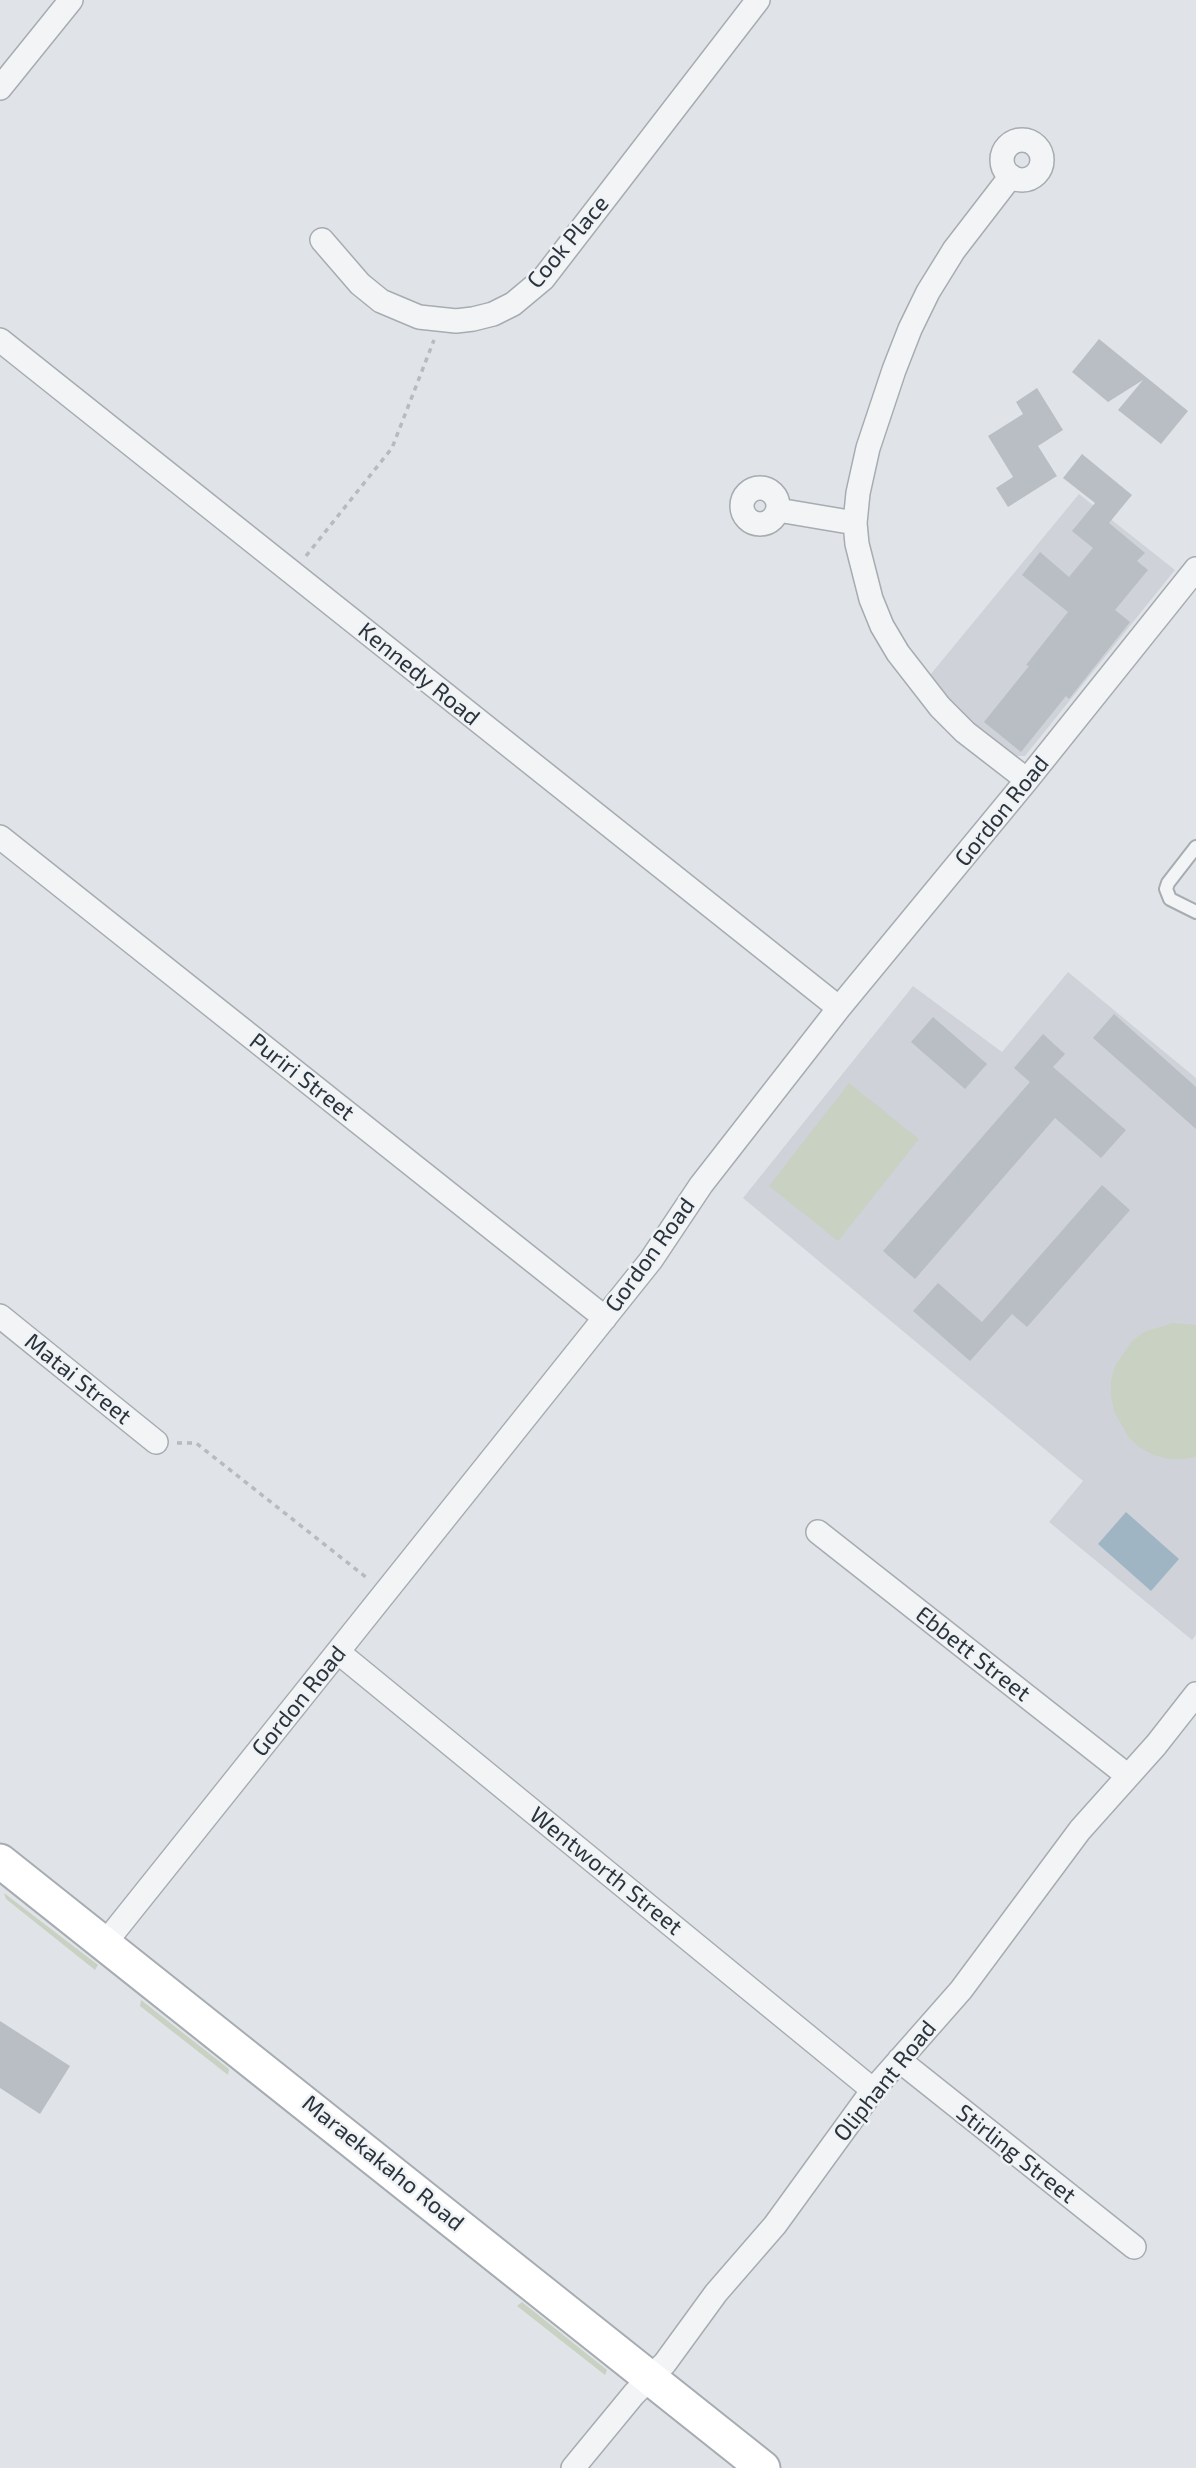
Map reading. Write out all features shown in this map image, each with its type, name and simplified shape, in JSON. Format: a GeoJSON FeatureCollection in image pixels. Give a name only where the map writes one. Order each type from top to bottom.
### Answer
{"type":"FeatureCollection","features":[{"type":"Feature","properties":{"kind":"main road","name":"Maraekakaho Road"},"geometry":{"type":"LineString","coordinates":[[0,1860],[764,2468]]}},
{"type":"Feature","properties":{"kind":"street"},"geometry":{"type":"LineString","coordinates":[[0,88],[71,0]]}},
{"type":"Feature","properties":{"kind":"street","name":"Cook Place"},"geometry":{"type":"LineString","coordinates":[[322,240],[360,284],[380,301],[419,317],[456,321],[493,314],[513,304],[543,279],[758,0]]}},
{"type":"Feature","properties":{"kind":"street"},"geometry":{"type":"LineString","coordinates":[[1011,176],[954,250],[928,292],[910,329],[868,448],[858,493],[855,523],[857,544],[871,599],[898,653],[956,724],[1027,780]]}},
{"type":"Feature","properties":{"kind":"street","name":"Kennedy Road"},"geometry":{"type":"LineString","coordinates":[[0,340],[839,1009]]}},
{"type":"Feature","properties":{"kind":"street"},"geometry":{"type":"LineString","coordinates":[[778,510],[855,523]]}},
{"type":"Feature","properties":{"kind":"street","name":"Gordon Road"},"geometry":{"type":"LineString","coordinates":[[105,1942],[651,1260],[701,1185],[839,1009],[1192,581]]}},
{"type":"Feature","properties":{"kind":"street","name":"Puriri Street"},"geometry":{"type":"LineString","coordinates":[[0,837],[605,1318]]}},
{"type":"Feature","properties":{"kind":"street","name":"Matai Street"},"geometry":{"type":"LineString","coordinates":[[0,1316],[156,1442]]}},
{"type":"Feature","properties":{"kind":"street","name":"Ebbett Street"},"geometry":{"type":"LineString","coordinates":[[818,1532],[1128,1776]]}},
{"type":"Feature","properties":{"kind":"street","name":"Wentworth Street"},"geometry":{"type":"LineString","coordinates":[[338,1652],[873,2090]]}},
{"type":"Feature","properties":{"kind":"street","name":"Oliphant Road"},"geometry":{"type":"LineString","coordinates":[[573,2468],[665,2363],[716,2293],[775,2225],[873,2090],[961,1990],[1080,1830],[1196,1694]]}},
{"type":"Feature","properties":{"kind":"street","name":"Stirling Street"},"geometry":{"type":"LineString","coordinates":[[899,2060],[1134,2247]]}},
{"type":"Feature","properties":{"kind":"lane"},"geometry":{"type":"LineString","coordinates":[[1196,847],[1166,889],[1170,899],[1196,912]]}},
{"type":"Feature","properties":{"kind":"path"},"geometry":{"type":"LineString","coordinates":[[292,573],[393,448],[433,344],[438,320]]}},
{"type":"Feature","properties":{"kind":"path"},"geometry":{"type":"LineString","coordinates":[[156,1442],[196,1443],[386,1592]]}},
{"type":"Feature","properties":{"kind":"shaded area"},"geometry":{"type":"Polygon","coordinates":[[[1079,494],[1175,570],[1025,756],[1009,756],[961,715],[930,675],[1079,494]]]}},
{"type":"Feature","properties":{"kind":"shaded area"},"geometry":{"type":"Polygon","coordinates":[[[1068,972],[1196,1078],[1196,1635],[1192,1640],[1049,1522],[1083,1481],[743,1198],[913,986],[1002,1052],[1068,972]]]}},
{"type":"Feature","properties":{"kind":"green space"},"geometry":{"type":"Polygon","coordinates":[[[849,1083],[919,1139],[838,1241],[769,1186],[849,1083]]]}},
{"type":"Feature","properties":{"kind":"green space"},"geometry":{"type":"Polygon","coordinates":[[[1173,1323],[1196,1325],[1196,1457],[1184,1459],[1154,1455],[1129,1438],[1114,1411],[1111,1396],[1115,1366],[1132,1341],[1144,1332],[1173,1323]]]}},
{"type":"Feature","properties":{"kind":"green space"},"geometry":{"type":"Polygon","coordinates":[[[4,1893],[98,1965],[95,1970],[6,1899],[4,1893]]]}},
{"type":"Feature","properties":{"kind":"green space"},"geometry":{"type":"Polygon","coordinates":[[[141,2000],[229,2069],[228,2075],[140,2006],[141,2000]]]}},
{"type":"Feature","properties":{"kind":"green space"},"geometry":{"type":"Polygon","coordinates":[[[522,2302],[607,2370],[605,2375],[517,2306],[522,2302]]]}},
{"type":"Feature","properties":{"kind":"water"},"geometry":{"type":"Polygon","coordinates":[[[1126,1512],[1179,1559],[1151,1591],[1098,1544],[1126,1512]]]}},
{"type":"Feature","properties":{"kind":"building"},"geometry":{"type":"Polygon","coordinates":[[[1099,339],[1188,411],[1161,444],[1118,410],[1143,380],[1108,402],[1072,372],[1099,339]]]}},
{"type":"Feature","properties":{"kind":"building"},"geometry":{"type":"Polygon","coordinates":[[[1037,388],[1063,430],[1038,446],[1057,476],[1008,507],[996,488],[1013,477],[988,436],[1023,414],[1016,402],[1037,388]]]}},
{"type":"Feature","properties":{"kind":"building"},"geometry":{"type":"Polygon","coordinates":[[[1082,454],[1132,495],[1109,523],[1145,553],[1137,561],[1148,570],[1115,610],[1130,622],[1069,699],[1066,696],[1021,752],[984,722],[1068,612],[1022,575],[1040,552],[1069,577],[1093,548],[1072,531],[1095,503],[1063,478],[1082,454]]]}},
{"type":"Feature","properties":{"kind":"building"},"geometry":{"type":"Polygon","coordinates":[[[1114,1014],[1196,1087],[1196,1129],[1093,1038],[1114,1014]]]}},
{"type":"Feature","properties":{"kind":"building"},"geometry":{"type":"Polygon","coordinates":[[[933,1017],[987,1064],[965,1089],[911,1042],[933,1017]]]}},
{"type":"Feature","properties":{"kind":"building"},"geometry":{"type":"Polygon","coordinates":[[[1043,1034],[1065,1054],[1053,1067],[1126,1130],[1101,1158],[1055,1118],[915,1279],[883,1251],[1030,1082],[1014,1068],[1043,1034]]]}},
{"type":"Feature","properties":{"kind":"building"},"geometry":{"type":"Polygon","coordinates":[[[1102,1185],[1130,1210],[1027,1327],[1012,1314],[970,1361],[913,1311],[938,1283],[982,1322],[1102,1185]]]}},
{"type":"Feature","properties":{"kind":"building"},"geometry":{"type":"Polygon","coordinates":[[[0,2021],[70,2066],[40,2114],[0,2088],[0,2021]]]}}]}
